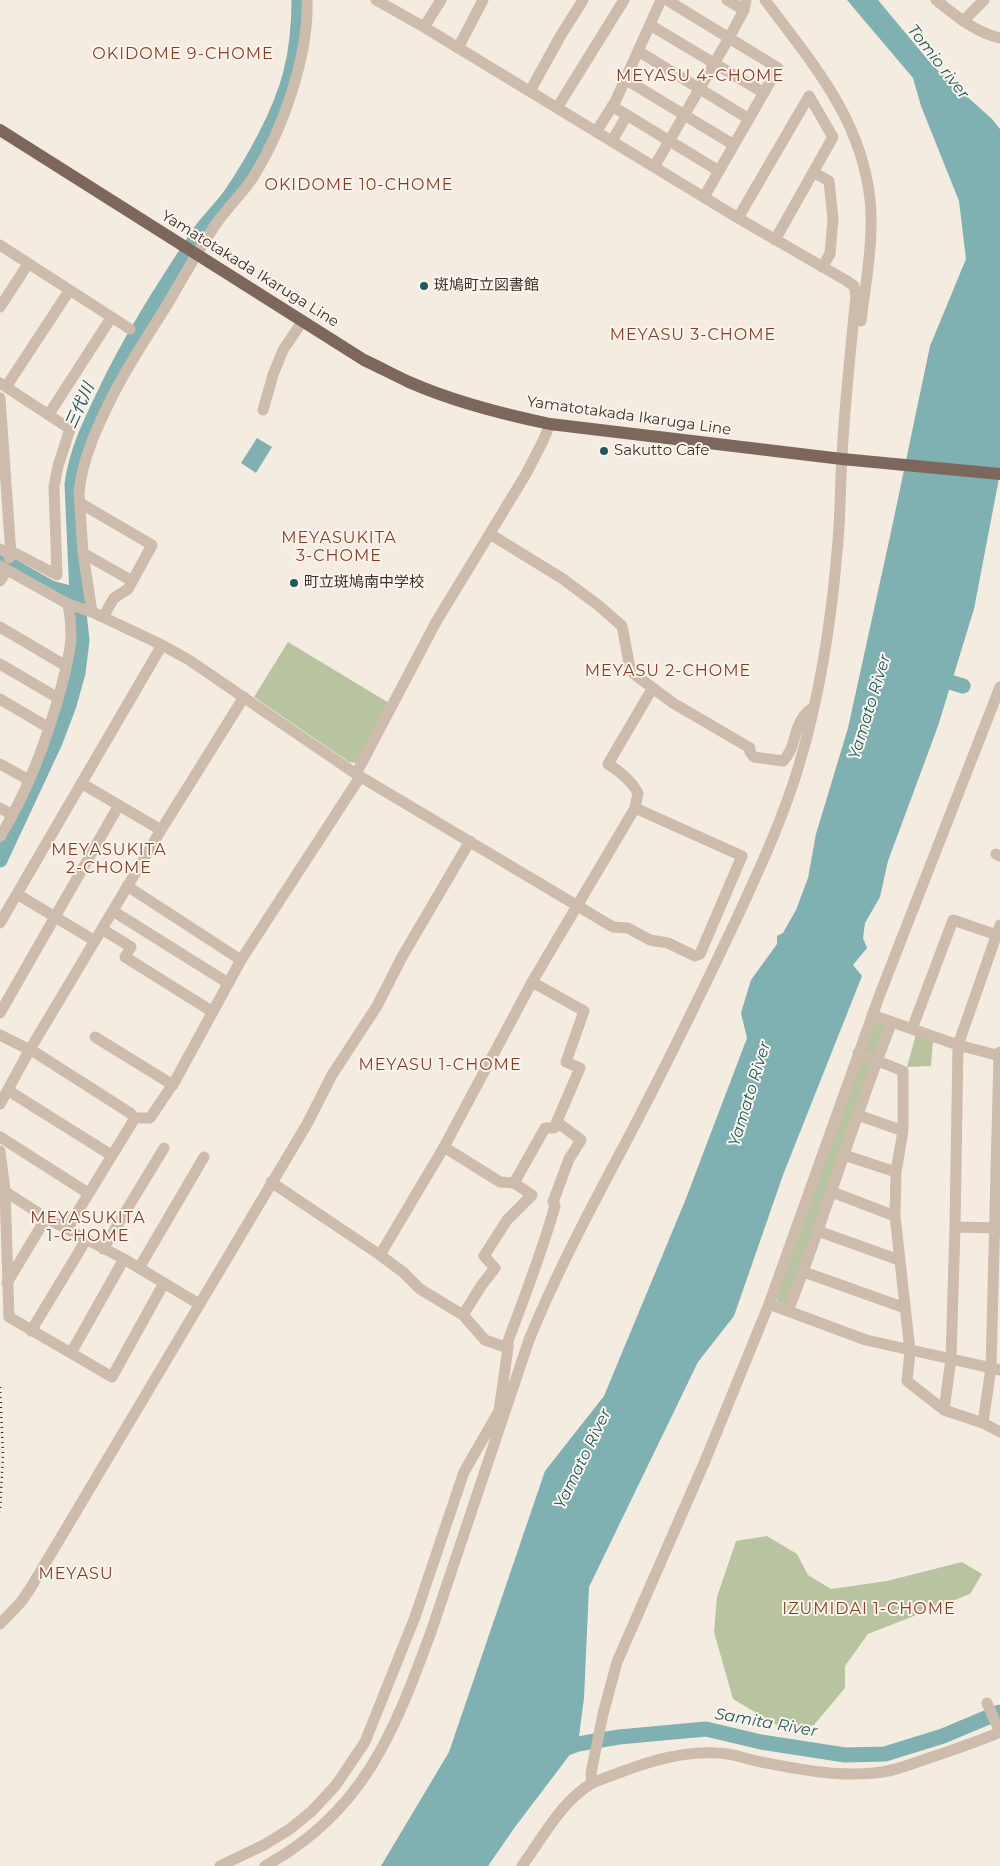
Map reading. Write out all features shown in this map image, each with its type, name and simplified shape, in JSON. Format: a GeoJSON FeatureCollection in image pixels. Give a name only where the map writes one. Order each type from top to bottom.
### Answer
{"type":"FeatureCollection","features":[{"type":"Feature","properties":{"kind":"main road","name":"Yamatotakada Ikaruga Line"},"geometry":{"type":"LineString","coordinates":[[0,130],[364,360],[411,382],[452,398],[503,414],[550,424],[842,459],[1000,474]]}},
{"type":"Feature","properties":{"kind":"street"},"geometry":{"type":"LineString","coordinates":[[92,612],[84,553],[79,493],[82,475],[92,444],[123,376],[196,254],[217,222],[242,194],[252,178],[284,114],[298,70],[305,31],[307,0]]}},
{"type":"Feature","properties":{"kind":"street"},"geometry":{"type":"LineString","coordinates":[[265,1866],[304,1842],[340,1809],[373,1766],[389,1738],[431,1632],[502,1412],[529,1340],[559,1271],[661,1075],[715,966],[768,851],[799,766],[822,676],[838,550],[843,443],[856,296],[854,286],[530,92],[424,27],[394,5],[376,0]]}},
{"type":"Feature","properties":{"kind":"street"},"geometry":{"type":"LineString","coordinates":[[424,27],[441,0]]}},
{"type":"Feature","properties":{"kind":"street"},"geometry":{"type":"LineString","coordinates":[[458,48],[483,0]]}},
{"type":"Feature","properties":{"kind":"street"},"geometry":{"type":"LineString","coordinates":[[530,92],[583,0]]}},
{"type":"Feature","properties":{"kind":"street"},"geometry":{"type":"LineString","coordinates":[[557,108],[624,0]]}},
{"type":"Feature","properties":{"kind":"street"},"geometry":{"type":"LineString","coordinates":[[596,132],[612,106],[661,0]]}},
{"type":"Feature","properties":{"kind":"street"},"geometry":{"type":"LineString","coordinates":[[667,0],[778,68],[704,197]]}},
{"type":"Feature","properties":{"kind":"street"},"geometry":{"type":"LineString","coordinates":[[654,167],[730,38],[745,5],[727,0]]}},
{"type":"Feature","properties":{"kind":"street"},"geometry":{"type":"LineString","coordinates":[[765,0],[817,69],[843,110],[856,142],[870,200],[870,232],[852,396],[843,443]]}},
{"type":"Feature","properties":{"kind":"street"},"geometry":{"type":"LineString","coordinates":[[936,0],[979,31],[1000,38]]}},
{"type":"Feature","properties":{"kind":"street"},"geometry":{"type":"LineString","coordinates":[[963,21],[984,0]]}},
{"type":"Feature","properties":{"kind":"street"},"geometry":{"type":"LineString","coordinates":[[650,25],[764,93]]}},
{"type":"Feature","properties":{"kind":"street"},"geometry":{"type":"LineString","coordinates":[[638,51],[749,119]]}},
{"type":"Feature","properties":{"kind":"street"},"geometry":{"type":"LineString","coordinates":[[625,79],[734,145]]}},
{"type":"Feature","properties":{"kind":"street"},"geometry":{"type":"LineString","coordinates":[[738,218],[810,96],[833,137],[775,240]]}},
{"type":"Feature","properties":{"kind":"street"},"geometry":{"type":"LineString","coordinates":[[612,106],[719,171]]}},
{"type":"Feature","properties":{"kind":"street"},"geometry":{"type":"LineString","coordinates":[[612,142],[627,115]]}},
{"type":"Feature","properties":{"kind":"street"},"geometry":{"type":"LineString","coordinates":[[813,172],[829,181],[833,219],[830,254],[822,267]]}},
{"type":"Feature","properties":{"kind":"street"},"geometry":{"type":"LineString","coordinates":[[0,245],[130,329]]}},
{"type":"Feature","properties":{"kind":"street"},"geometry":{"type":"LineString","coordinates":[[0,307],[28,264]]}},
{"type":"Feature","properties":{"kind":"street"},"geometry":{"type":"LineString","coordinates":[[0,549],[11,555],[15,553],[57,576],[54,487],[70,436],[70,429],[3,385],[69,290]]}},
{"type":"Feature","properties":{"kind":"street"},"geometry":{"type":"LineString","coordinates":[[49,414],[111,318]]}},
{"type":"Feature","properties":{"kind":"street"},"geometry":{"type":"LineString","coordinates":[[263,410],[273,375],[283,350],[302,322]]}},
{"type":"Feature","properties":{"kind":"street"},"geometry":{"type":"LineString","coordinates":[[0,398],[11,555],[3,568],[0,581]]}},
{"type":"Feature","properties":{"kind":"street"},"geometry":{"type":"LineString","coordinates":[[0,1034],[36,1053],[135,1118],[150,1118],[173,1085],[241,960],[358,775],[436,622],[530,465],[550,424]]}},
{"type":"Feature","properties":{"kind":"street"},"geometry":{"type":"LineString","coordinates":[[80,503],[152,545],[128,589],[114,598],[103,617]]}},
{"type":"Feature","properties":{"kind":"street"},"geometry":{"type":"LineString","coordinates":[[490,534],[563,579],[598,605],[622,626],[630,668],[634,674],[652,689],[697,719],[750,748],[750,752],[754,756],[783,761],[788,756],[799,721],[814,707]]}},
{"type":"Feature","properties":{"kind":"street"},"geometry":{"type":"LineString","coordinates":[[84,553],[132,581]]}},
{"type":"Feature","properties":{"kind":"street"},"geometry":{"type":"LineString","coordinates":[[3,568],[68,604],[103,617],[189,660],[358,775],[613,927],[628,928],[650,940],[668,943],[695,956],[700,954],[742,856],[635,808]]}},
{"type":"Feature","properties":{"kind":"street"},"geometry":{"type":"LineString","coordinates":[[0,837],[42,750],[58,698],[71,637],[68,604]]}},
{"type":"Feature","properties":{"kind":"street"},"geometry":{"type":"LineString","coordinates":[[0,627],[66,666]]}},
{"type":"Feature","properties":{"kind":"street"},"geometry":{"type":"LineString","coordinates":[[0,923],[162,645]]}},
{"type":"Feature","properties":{"kind":"street"},"geometry":{"type":"LineString","coordinates":[[0,664],[58,698]]}},
{"type":"Feature","properties":{"kind":"street"},"geometry":{"type":"LineString","coordinates":[[592,1783],[591,1763],[613,1676],[623,1649],[705,1461],[769,1304],[872,1014],[1000,687]]}},
{"type":"Feature","properties":{"kind":"street"},"geometry":{"type":"LineString","coordinates":[[380,1255],[444,1147],[532,982],[635,808],[638,793],[633,784],[619,770],[608,764],[652,689]]}},
{"type":"Feature","properties":{"kind":"street"},"geometry":{"type":"LineString","coordinates":[[0,1104],[29,1051],[127,886],[244,697]]}},
{"type":"Feature","properties":{"kind":"street"},"geometry":{"type":"LineString","coordinates":[[0,699],[49,728]]}},
{"type":"Feature","properties":{"kind":"street"},"geometry":{"type":"LineString","coordinates":[[0,764],[29,780]]}},
{"type":"Feature","properties":{"kind":"street"},"geometry":{"type":"LineString","coordinates":[[81,783],[161,830]]}},
{"type":"Feature","properties":{"kind":"street"},"geometry":{"type":"LineString","coordinates":[[0,1013],[119,805]]}},
{"type":"Feature","properties":{"kind":"street"},"geometry":{"type":"LineString","coordinates":[[0,808],[12,815]]}},
{"type":"Feature","properties":{"kind":"street"},"geometry":{"type":"LineString","coordinates":[[0,1624],[17,1607],[30,1589],[307,1124],[332,1075],[377,1006],[402,957],[470,841]]}},
{"type":"Feature","properties":{"kind":"street"},"geometry":{"type":"LineString","coordinates":[[127,886],[241,960]]}},
{"type":"Feature","properties":{"kind":"street"},"geometry":{"type":"LineString","coordinates":[[17,894],[95,941]]}},
{"type":"Feature","properties":{"kind":"street"},"geometry":{"type":"LineString","coordinates":[[113,910],[228,983]]}},
{"type":"Feature","properties":{"kind":"street"},"geometry":{"type":"LineString","coordinates":[[912,1029],[953,920],[999,932],[958,1045],[951,1359],[944,1410]]}},
{"type":"Feature","properties":{"kind":"street"},"geometry":{"type":"LineString","coordinates":[[102,929],[131,947],[125,957],[213,1012]]}},
{"type":"Feature","properties":{"kind":"street"},"geometry":{"type":"LineString","coordinates":[[514,1183],[545,1128],[554,1128],[580,1068],[566,1062],[584,1010],[532,982]]}},
{"type":"Feature","properties":{"kind":"street"},"geometry":{"type":"LineString","coordinates":[[872,1014],[958,1045],[1000,1055],[996,1369],[983,1423]]}},
{"type":"Feature","properties":{"kind":"street"},"geometry":{"type":"LineString","coordinates":[[788,1311],[804,1272],[877,1060],[892,1022]]}},
{"type":"Feature","properties":{"kind":"street"},"geometry":{"type":"LineString","coordinates":[[95,1037],[173,1085]]}},
{"type":"Feature","properties":{"kind":"street"},"geometry":{"type":"LineString","coordinates":[[858,1053],[903,1071],[903,1131],[896,1172],[895,1216],[910,1351],[907,1381],[944,1410],[983,1423],[1000,1432]]}},
{"type":"Feature","properties":{"kind":"street"},"geometry":{"type":"LineString","coordinates":[[8,1090],[111,1155]]}},
{"type":"Feature","properties":{"kind":"street"},"geometry":{"type":"LineString","coordinates":[[858,1115],[903,1131]]}},
{"type":"Feature","properties":{"kind":"street"},"geometry":{"type":"LineString","coordinates":[[67,1229],[135,1118]]}},
{"type":"Feature","properties":{"kind":"street"},"geometry":{"type":"LineString","coordinates":[[220,1866],[264,1846],[290,1829],[312,1811],[336,1786],[365,1742],[392,1680],[464,1472],[502,1412],[508,1341],[549,1228],[555,1206],[553,1202],[569,1159],[581,1140],[557,1122]]}},
{"type":"Feature","properties":{"kind":"street"},"geometry":{"type":"LineString","coordinates":[[0,1136],[88,1193]]}},
{"type":"Feature","properties":{"kind":"street"},"geometry":{"type":"LineString","coordinates":[[444,1147],[500,1182],[514,1183],[532,1195],[507,1220],[484,1256],[495,1268],[481,1286],[464,1315]]}},
{"type":"Feature","properties":{"kind":"street"},"geometry":{"type":"LineString","coordinates":[[103,1249],[164,1148]]}},
{"type":"Feature","properties":{"kind":"street"},"geometry":{"type":"LineString","coordinates":[[0,1151],[9,1317],[112,1377],[164,1283]]}},
{"type":"Feature","properties":{"kind":"street"},"geometry":{"type":"LineString","coordinates":[[844,1154],[896,1172]]}},
{"type":"Feature","properties":{"kind":"street"},"geometry":{"type":"LineString","coordinates":[[138,1268],[204,1157]]}},
{"type":"Feature","properties":{"kind":"street"},"geometry":{"type":"LineString","coordinates":[[271,1182],[380,1255],[404,1273],[420,1289],[464,1315],[485,1340],[508,1348]]}},
{"type":"Feature","properties":{"kind":"street"},"geometry":{"type":"LineString","coordinates":[[2,1189],[46,1218],[124,1259],[199,1304]]}},
{"type":"Feature","properties":{"kind":"street"},"geometry":{"type":"LineString","coordinates":[[832,1192],[895,1216]]}},
{"type":"Feature","properties":{"kind":"street"},"geometry":{"type":"LineString","coordinates":[[7,1283],[46,1218]]}},
{"type":"Feature","properties":{"kind":"street"},"geometry":{"type":"LineString","coordinates":[[955,1227],[997,1228]]}},
{"type":"Feature","properties":{"kind":"street"},"geometry":{"type":"LineString","coordinates":[[818,1231],[899,1260]]}},
{"type":"Feature","properties":{"kind":"street"},"geometry":{"type":"LineString","coordinates":[[31,1331],[86,1240]]}},
{"type":"Feature","properties":{"kind":"street"},"geometry":{"type":"LineString","coordinates":[[71,1353],[124,1259]]}},
{"type":"Feature","properties":{"kind":"street"},"geometry":{"type":"LineString","coordinates":[[804,1272],[905,1308]]}},
{"type":"Feature","properties":{"kind":"street"},"geometry":{"type":"LineString","coordinates":[[769,1304],[866,1340],[996,1369]]}},
{"type":"Feature","properties":{"kind":"street"},"geometry":{"type":"LineString","coordinates":[[522,1866],[572,1796],[592,1783],[617,1773],[669,1758],[707,1752],[730,1754],[758,1762],[806,1770],[875,1774],[908,1765],[999,1731],[987,1703]]}},
{"type":"Feature","properties":{"kind":"green space"},"geometry":{"type":"Polygon","coordinates":[[[288,642],[389,703],[356,763],[349,762],[254,697],[288,642]]]}},
{"type":"Feature","properties":{"kind":"green space"},"geometry":{"type":"Polygon","coordinates":[[[874,1022],[886,1024],[874,1055],[864,1048],[874,1022]]]}},
{"type":"Feature","properties":{"kind":"green space"},"geometry":{"type":"Polygon","coordinates":[[[916,1034],[933,1041],[931,1066],[907,1067],[916,1034]]]}},
{"type":"Feature","properties":{"kind":"green space"},"geometry":{"type":"Polygon","coordinates":[[[863,1059],[872,1062],[788,1305],[777,1301],[776,1297],[860,1061],[863,1059]]]}},
{"type":"Feature","properties":{"kind":"green space"},"geometry":{"type":"Polygon","coordinates":[[[767,1536],[797,1554],[808,1575],[831,1589],[887,1581],[962,1562],[982,1574],[970,1594],[868,1634],[845,1666],[845,1688],[814,1725],[787,1731],[733,1699],[714,1632],[717,1597],[736,1541],[767,1536]]]}},
{"type":"Feature","properties":{"kind":"water","name":"Yamato River"},"geometry":{"type":"Polygon","coordinates":[[[847,0],[878,0],[933,66],[992,119],[1000,129],[1000,473],[974,609],[938,726],[888,861],[880,897],[865,923],[863,938],[867,948],[853,965],[862,976],[783,1175],[734,1316],[698,1362],[589,1587],[584,1698],[578,1744],[488,1866],[381,1866],[449,1752],[545,1471],[604,1396],[685,1201],[747,1038],[741,1013],[751,980],[777,944],[777,936],[783,933],[796,910],[808,878],[816,834],[848,728],[930,346],[966,259],[959,201],[921,106],[913,78],[847,0]]]}},
{"type":"Feature","properties":{"kind":"water"},"geometry":{"type":"Polygon","coordinates":[[[257,438],[272,447],[256,473],[241,463],[257,438]]]}},
{"type":"Feature","properties":{"kind":"waterway","name":"三代川"},"geometry":{"type":"LineString","coordinates":[[0,860],[55,742],[69,705],[78,673],[82,640],[77,595],[72,484],[80,450],[114,374],[137,333],[200,232],[238,184],[265,137],[280,104],[291,72],[295,54],[299,0]]}},
{"type":"Feature","properties":{"kind":"waterway"},"geometry":{"type":"LineString","coordinates":[[0,559],[51,588],[77,595]]}},
{"type":"Feature","properties":{"kind":"waterway"},"geometry":{"type":"LineString","coordinates":[[933,677],[963,686]]}},
{"type":"Feature","properties":{"kind":"waterway","name":"Samita River"},"geometry":{"type":"LineString","coordinates":[[559,1751],[578,1744],[619,1737],[706,1729],[761,1742],[845,1755],[885,1754],[943,1736],[1000,1712]]}},
{"type":"Feature","properties":{"kind":"railway"},"geometry":{"type":"LineString","coordinates":[[0,1387],[3,1454],[0,1512]]}},
{"type":"Feature","properties":{"kind":"place","name":"斑鳩町立図書館"},"geometry":{"type":"Point","coordinates":[424,286]}},
{"type":"Feature","properties":{"kind":"place","name":"Sakutto Cafe"},"geometry":{"type":"Point","coordinates":[604,451]}},
{"type":"Feature","properties":{"kind":"place","name":"町立斑鳩南中学校"},"geometry":{"type":"Point","coordinates":[294,583]}},
{"type":"Feature","properties":{"kind":"district","name":"OKIDOME 9-CHOME"},"geometry":{"type":"Point","coordinates":[183,54]}},
{"type":"Feature","properties":{"kind":"district","name":"MEYASU 4-CHOME"},"geometry":{"type":"Point","coordinates":[700,76]}},
{"type":"Feature","properties":{"kind":"district","name":"OKIDOME 10-CHOME"},"geometry":{"type":"Point","coordinates":[359,185]}},
{"type":"Feature","properties":{"kind":"district","name":"MEYASU 3-CHOME"},"geometry":{"type":"Point","coordinates":[693,335]}},
{"type":"Feature","properties":{"kind":"district","name":"MEYASUKITA 3-CHOME"},"geometry":{"type":"Point","coordinates":[339,547]}},
{"type":"Feature","properties":{"kind":"district","name":"MEYASU 2-CHOME"},"geometry":{"type":"Point","coordinates":[668,671]}},
{"type":"Feature","properties":{"kind":"district","name":"MEYASUKITA 2-CHOME"},"geometry":{"type":"Point","coordinates":[109,859]}},
{"type":"Feature","properties":{"kind":"district","name":"MEYASU 1-CHOME"},"geometry":{"type":"Point","coordinates":[440,1065]}},
{"type":"Feature","properties":{"kind":"district","name":"MEYASUKITA 1-CHOME"},"geometry":{"type":"Point","coordinates":[88,1227]}},
{"type":"Feature","properties":{"kind":"district","name":"MEYASU"},"geometry":{"type":"Point","coordinates":[76,1574]}},
{"type":"Feature","properties":{"kind":"district","name":"IZUMIDAI 1-CHOME"},"geometry":{"type":"Point","coordinates":[869,1609]}},
{"type":"Feature","properties":{"kind":"water label","name":"Tomio river"},"geometry":{"type":"Point","coordinates":[938,62]}}]}
